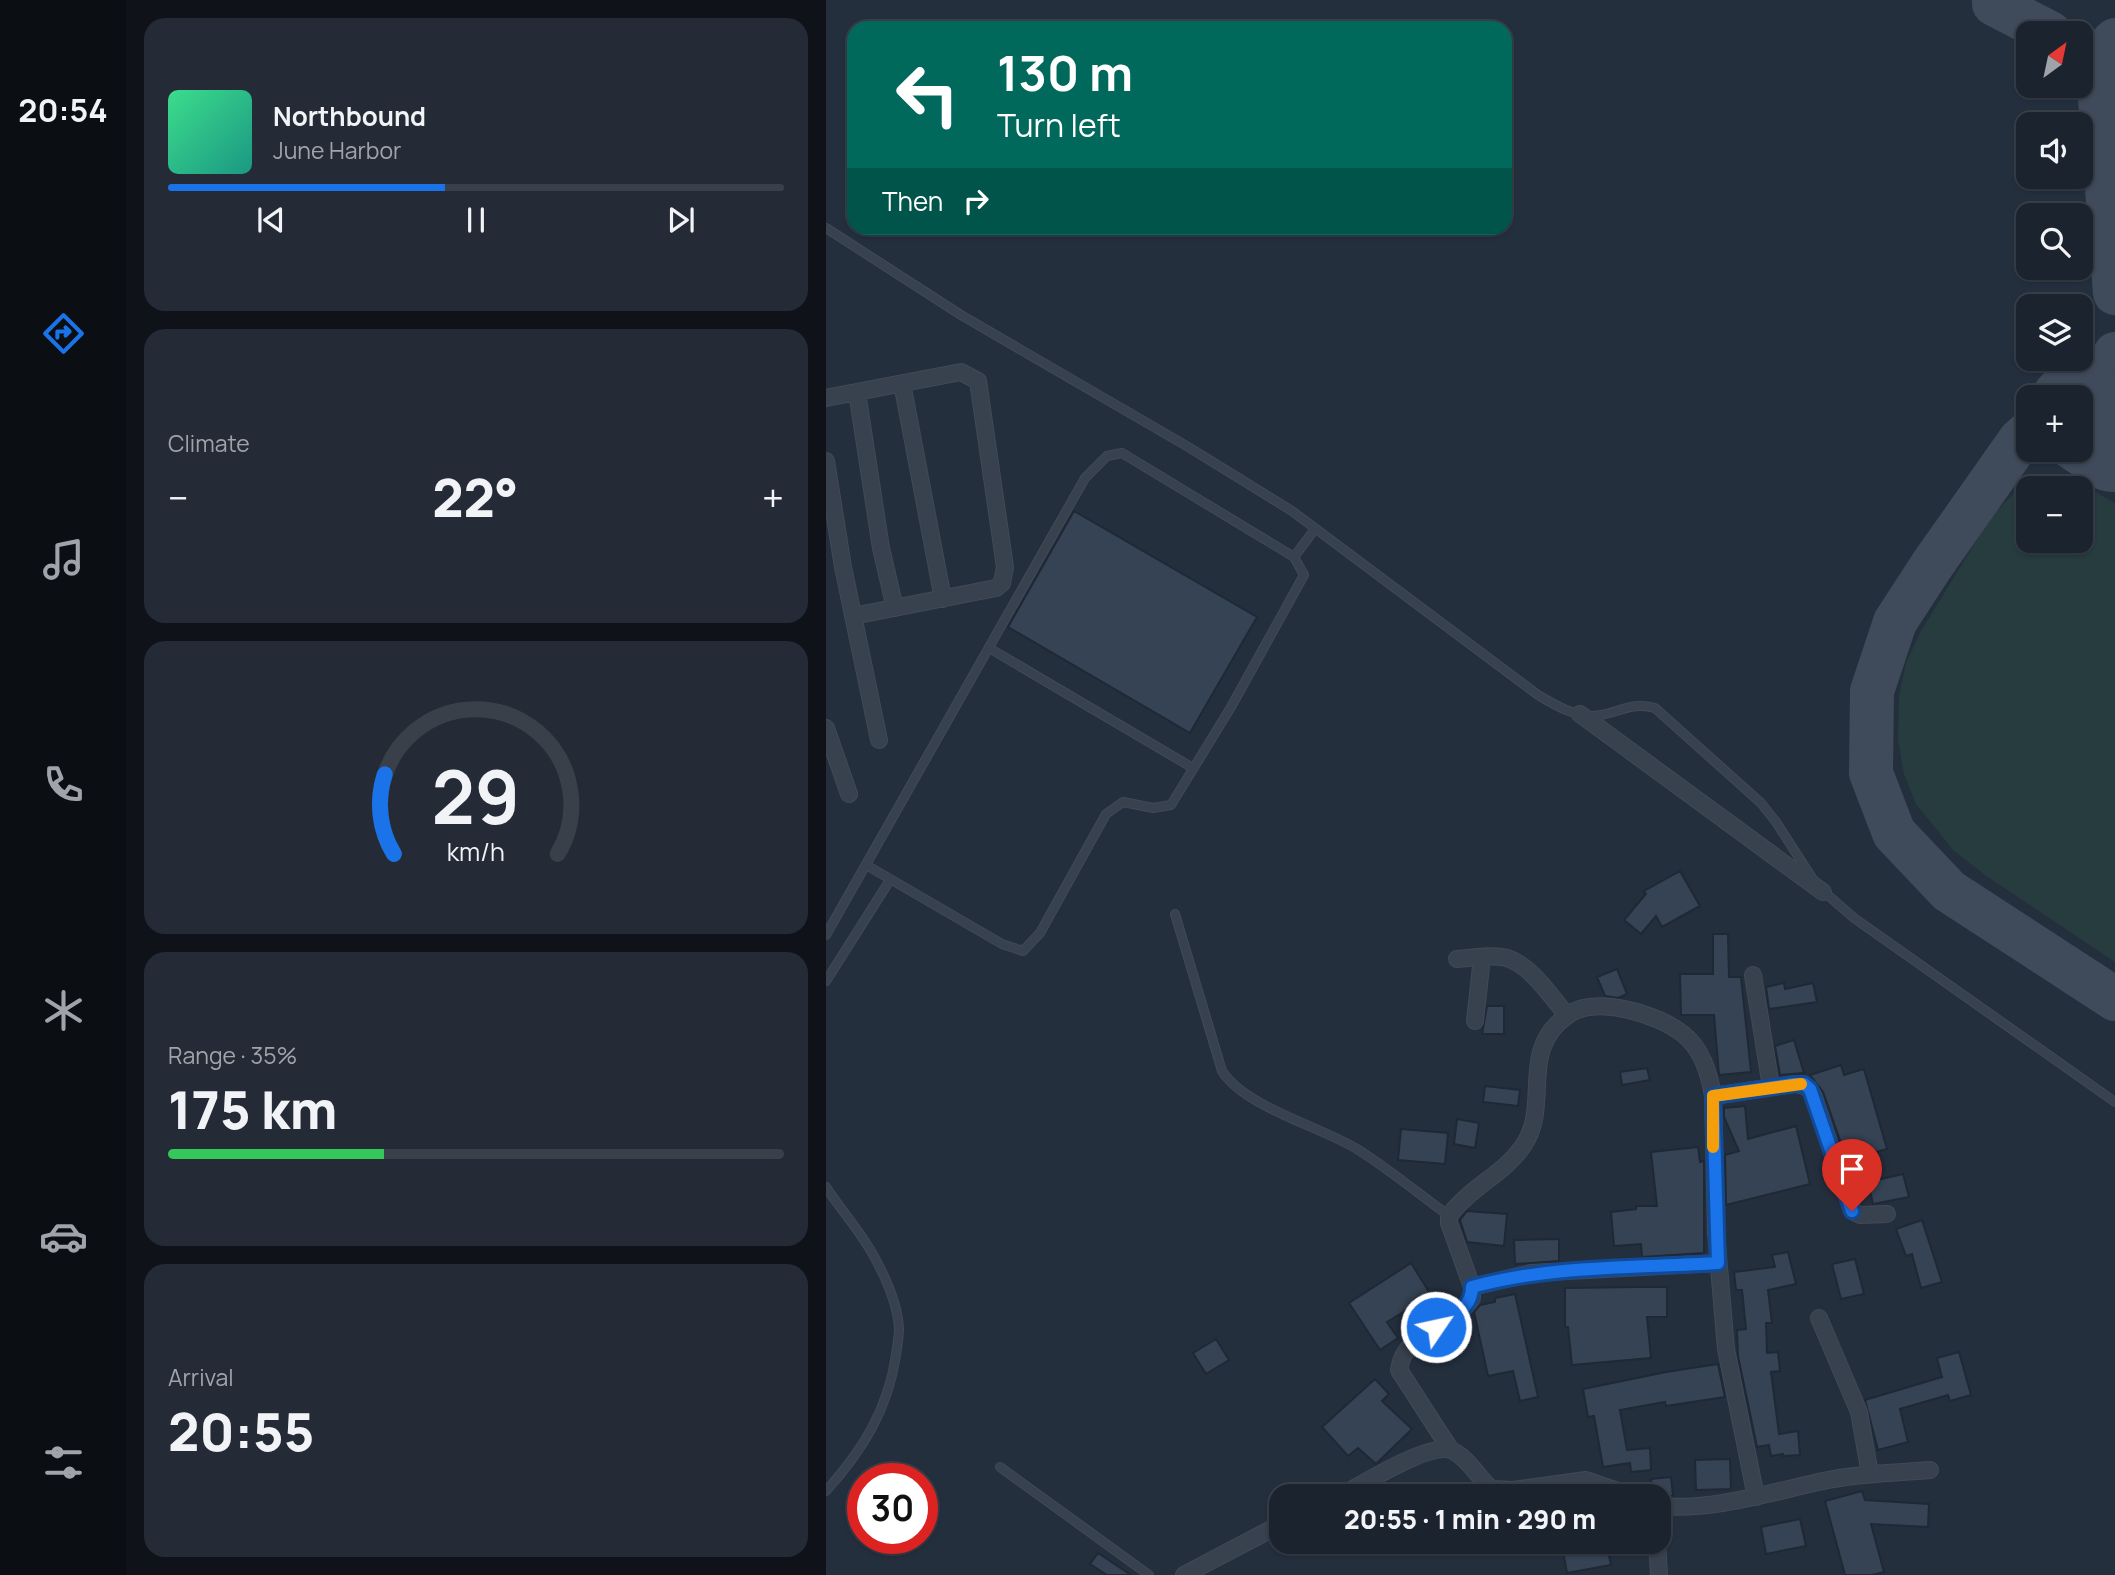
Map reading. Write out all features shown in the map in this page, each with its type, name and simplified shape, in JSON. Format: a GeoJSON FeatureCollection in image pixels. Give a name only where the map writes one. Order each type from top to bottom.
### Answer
{"type":"FeatureCollection","features":[{"type":"Feature","properties":{"kind":"street"},"geometry":{"type":"LineString","coordinates":[[826,398],[961,372],[978,381],[1005,575],[996,588],[853,616]]}},
{"type":"Feature","properties":{"kind":"street"},"geometry":{"type":"LineString","coordinates":[[902,383],[943,599]]}},
{"type":"Feature","properties":{"kind":"street"},"geometry":{"type":"LineString","coordinates":[[857,392],[881,548],[895,608]]}},
{"type":"Feature","properties":{"kind":"street"},"geometry":{"type":"LineString","coordinates":[[826,461],[853,616],[879,740]]}},
{"type":"Feature","properties":{"kind":"street"},"geometry":{"type":"LineString","coordinates":[[1580,714],[1823,892]]}},
{"type":"Feature","properties":{"kind":"street"},"geometry":{"type":"LineString","coordinates":[[826,728],[849,794]]}},
{"type":"Feature","properties":{"kind":"street"},"geometry":{"type":"LineString","coordinates":[[1475,1021],[1482,957]]}},
{"type":"Feature","properties":{"kind":"street"},"geometry":{"type":"LineString","coordinates":[[1457,959],[1510,959],[1524,968],[1567,1015]]}},
{"type":"Feature","properties":{"kind":"street"},"geometry":{"type":"LineString","coordinates":[[1753,975],[1771,1087]]}},
{"type":"Feature","properties":{"kind":"street"},"geometry":{"type":"LineString","coordinates":[[1450,1449],[1399,1370],[1401,1360],[1413,1342],[1467,1306],[1472,1297],[1472,1287],[1449,1223],[1449,1216],[1524,1146],[1531,1130],[1542,1044],[1567,1015],[1598,1005],[1635,1013],[1673,1028],[1684,1035],[1701,1055],[1713,1096],[1718,1263],[1730,1377],[1756,1497]]}},
{"type":"Feature","properties":{"kind":"street"},"geometry":{"type":"LineString","coordinates":[[1713,1096],[1804,1084],[1810,1089],[1852,1211],[1860,1215],[1887,1214]]}},
{"type":"Feature","properties":{"kind":"street"},"geometry":{"type":"LineString","coordinates":[[1472,1287],[1531,1273],[1718,1263]]}},
{"type":"Feature","properties":{"kind":"street"},"geometry":{"type":"LineString","coordinates":[[1819,1318],[1859,1412],[1870,1474]]}},
{"type":"Feature","properties":{"kind":"street"},"geometry":{"type":"LineString","coordinates":[[1363,1484],[1423,1453],[1441,1448],[1450,1449],[1462,1456],[1487,1484]]}},
{"type":"Feature","properties":{"kind":"street"},"geometry":{"type":"LineString","coordinates":[[1671,1507],[1756,1497],[1829,1480],[1870,1474],[1930,1470]]}},
{"type":"Feature","properties":{"kind":"street"},"geometry":{"type":"LineString","coordinates":[[1557,1484],[1586,1480],[1598,1484]]}},
{"type":"Feature","properties":{"kind":"street"},"geometry":{"type":"LineString","coordinates":[[1184,1575],[1269,1530]]}},
{"type":"Feature","properties":{"kind":"street"},"geometry":{"type":"LineString","coordinates":[[1658,1554],[1659,1575]]}},
{"type":"Feature","properties":{"kind":"lane"},"geometry":{"type":"LineString","coordinates":[[826,228],[961,314],[1190,448],[1315,528],[1538,695],[1560,708],[1599,716],[1640,704],[1655,708],[1760,803],[1823,892],[1854,918],[2115,1102]]}},
{"type":"Feature","properties":{"kind":"lane"},"geometry":{"type":"LineString","coordinates":[[826,935],[1085,478],[1107,456],[1122,453],[1294,557],[1304,575],[1231,707],[1171,805],[1153,808],[1123,802],[1106,814],[1040,933],[1023,951],[1002,944],[866,866]]}},
{"type":"Feature","properties":{"kind":"lane"},"geometry":{"type":"LineString","coordinates":[[1294,557],[1315,528]]}},
{"type":"Feature","properties":{"kind":"lane"},"geometry":{"type":"LineString","coordinates":[[989,648],[1193,768]]}},
{"type":"Feature","properties":{"kind":"lane"},"geometry":{"type":"LineString","coordinates":[[826,981],[890,880]]}},
{"type":"Feature","properties":{"kind":"lane"},"geometry":{"type":"LineString","coordinates":[[1175,914],[1222,1071],[1229,1082],[1250,1098],[1357,1149],[1449,1216]]}},
{"type":"Feature","properties":{"kind":"lane"},"geometry":{"type":"LineString","coordinates":[[826,1187],[878,1263],[893,1301],[899,1329],[889,1391],[879,1418],[845,1470],[826,1491]]}},
{"type":"Feature","properties":{"kind":"lane"},"geometry":{"type":"LineString","coordinates":[[1000,1466],[1149,1575]]}},
{"type":"Feature","properties":{"kind":"green space"},"geometry":{"type":"Polygon","coordinates":[[[2016,491],[2016,553],[2093,553],[2093,491],[2115,503],[2115,962],[1985,875],[1954,851],[1916,804],[1904,774],[1898,740],[1899,697],[1906,663],[1921,631],[1991,517],[2016,491]]]}},
{"type":"Feature","properties":{"kind":"building"},"geometry":{"type":"Polygon","coordinates":[[[1074,511],[1257,617],[1190,733],[1008,627],[1074,511]]]}},
{"type":"Feature","properties":{"kind":"building"},"geometry":{"type":"Polygon","coordinates":[[[1680,871],[1700,906],[1662,927],[1656,916],[1641,934],[1624,920],[1646,894],[1644,891],[1680,871]]]}},
{"type":"Feature","properties":{"kind":"building"},"geometry":{"type":"Polygon","coordinates":[[[1713,934],[1728,934],[1729,977],[1741,977],[1751,1072],[1719,1075],[1714,1015],[1681,1015],[1680,974],[1713,974],[1713,934]]]}},
{"type":"Feature","properties":{"kind":"building"},"geometry":{"type":"Polygon","coordinates":[[[1617,969],[1627,994],[1618,998],[1605,996],[1597,977],[1617,969]]]}},
{"type":"Feature","properties":{"kind":"building"},"geometry":{"type":"Polygon","coordinates":[[[1784,983],[1785,989],[1813,983],[1817,1002],[1769,1009],[1766,987],[1784,983]]]}},
{"type":"Feature","properties":{"kind":"building"},"geometry":{"type":"Polygon","coordinates":[[[1487,1006],[1504,1006],[1504,1034],[1482,1034],[1487,1006]]]}},
{"type":"Feature","properties":{"kind":"building"},"geometry":{"type":"Polygon","coordinates":[[[1794,1040],[1804,1073],[1780,1075],[1775,1046],[1794,1040]]]}},
{"type":"Feature","properties":{"kind":"building"},"geometry":{"type":"Polygon","coordinates":[[[1841,1065],[1844,1075],[1864,1069],[1887,1149],[1865,1155],[1862,1141],[1842,1146],[1823,1092],[1810,1075],[1841,1065]]]}},
{"type":"Feature","properties":{"kind":"building"},"geometry":{"type":"Polygon","coordinates":[[[1647,1068],[1650,1080],[1622,1085],[1620,1072],[1647,1068]]]}},
{"type":"Feature","properties":{"kind":"building"},"geometry":{"type":"Polygon","coordinates":[[[1485,1086],[1520,1090],[1518,1106],[1483,1102],[1485,1086]]]}},
{"type":"Feature","properties":{"kind":"building"},"geometry":{"type":"Polygon","coordinates":[[[1745,1106],[1748,1139],[1796,1126],[1810,1184],[1726,1205],[1725,1155],[1739,1151],[1724,1117],[1724,1108],[1745,1106]]]}},
{"type":"Feature","properties":{"kind":"building"},"geometry":{"type":"Polygon","coordinates":[[[1457,1119],[1479,1123],[1475,1148],[1454,1144],[1457,1119]]]}},
{"type":"Feature","properties":{"kind":"building"},"geometry":{"type":"Polygon","coordinates":[[[1401,1129],[1448,1133],[1445,1164],[1398,1160],[1401,1129]]]}},
{"type":"Feature","properties":{"kind":"building"},"geometry":{"type":"Polygon","coordinates":[[[1698,1147],[1700,1162],[1704,1161],[1704,1253],[1642,1257],[1641,1244],[1614,1246],[1611,1212],[1636,1209],[1636,1206],[1657,1206],[1651,1152],[1698,1147]]]}},
{"type":"Feature","properties":{"kind":"building"},"geometry":{"type":"Polygon","coordinates":[[[1903,1174],[1909,1197],[1873,1204],[1868,1182],[1903,1174]]]}},
{"type":"Feature","properties":{"kind":"building"},"geometry":{"type":"Polygon","coordinates":[[[1467,1211],[1507,1214],[1504,1246],[1467,1242],[1460,1220],[1467,1211]]]}},
{"type":"Feature","properties":{"kind":"building"},"geometry":{"type":"Polygon","coordinates":[[[1922,1220],[1942,1282],[1921,1288],[1912,1254],[1906,1256],[1896,1229],[1922,1220]]]}},
{"type":"Feature","properties":{"kind":"building"},"geometry":{"type":"Polygon","coordinates":[[[1559,1239],[1559,1261],[1515,1264],[1514,1240],[1559,1239]]]}},
{"type":"Feature","properties":{"kind":"building"},"geometry":{"type":"Polygon","coordinates":[[[1788,1252],[1796,1284],[1768,1290],[1772,1323],[1766,1323],[1767,1353],[1778,1352],[1780,1371],[1771,1372],[1779,1434],[1798,1431],[1800,1455],[1771,1456],[1769,1445],[1757,1447],[1738,1356],[1737,1330],[1746,1329],[1742,1290],[1736,1290],[1734,1272],[1775,1267],[1772,1255],[1788,1252]]]}},
{"type":"Feature","properties":{"kind":"building"},"geometry":{"type":"Polygon","coordinates":[[[1855,1259],[1864,1294],[1841,1299],[1832,1264],[1855,1259]]]}},
{"type":"Feature","properties":{"kind":"building"},"geometry":{"type":"Polygon","coordinates":[[[1411,1263],[1441,1311],[1430,1318],[1420,1302],[1387,1322],[1398,1338],[1380,1350],[1349,1303],[1411,1263]]]}},
{"type":"Feature","properties":{"kind":"building"},"geometry":{"type":"Polygon","coordinates":[[[1667,1287],[1667,1317],[1647,1317],[1651,1358],[1572,1365],[1568,1327],[1565,1327],[1565,1288],[1667,1287]]]}},
{"type":"Feature","properties":{"kind":"building"},"geometry":{"type":"Polygon","coordinates":[[[1515,1294],[1538,1397],[1520,1401],[1513,1371],[1488,1376],[1474,1312],[1480,1305],[1495,1302],[1495,1298],[1515,1294]]]}},
{"type":"Feature","properties":{"kind":"building"},"geometry":{"type":"Polygon","coordinates":[[[1216,1339],[1229,1360],[1206,1374],[1193,1353],[1216,1339]]]}},
{"type":"Feature","properties":{"kind":"building"},"geometry":{"type":"Polygon","coordinates":[[[1959,1352],[1971,1395],[1950,1401],[1948,1395],[1900,1409],[1908,1442],[1878,1450],[1865,1400],[1942,1377],[1937,1358],[1959,1352]]]}},
{"type":"Feature","properties":{"kind":"building"},"geometry":{"type":"Polygon","coordinates":[[[1718,1364],[1725,1397],[1666,1406],[1665,1402],[1620,1410],[1627,1450],[1650,1448],[1651,1470],[1631,1472],[1630,1463],[1603,1467],[1594,1416],[1588,1417],[1583,1389],[1718,1364]]]}},
{"type":"Feature","properties":{"kind":"building"},"geometry":{"type":"Polygon","coordinates":[[[1375,1379],[1389,1394],[1382,1401],[1412,1429],[1376,1464],[1358,1448],[1348,1456],[1322,1427],[1375,1379]]]}},
{"type":"Feature","properties":{"kind":"building"},"geometry":{"type":"Polygon","coordinates":[[[1730,1459],[1731,1489],[1696,1490],[1695,1460],[1730,1459]]]}},
{"type":"Feature","properties":{"kind":"building"},"geometry":{"type":"Polygon","coordinates":[[[1671,1477],[1673,1496],[1671,1484],[1652,1484],[1651,1479],[1671,1477]]]}},
{"type":"Feature","properties":{"kind":"building"},"geometry":{"type":"Polygon","coordinates":[[[1862,1491],[1865,1500],[1929,1504],[1928,1527],[1871,1524],[1884,1572],[1845,1575],[1825,1501],[1862,1491]]]}},
{"type":"Feature","properties":{"kind":"building"},"geometry":{"type":"Polygon","coordinates":[[[1800,1519],[1806,1546],[1766,1554],[1761,1527],[1800,1519]]]}},
{"type":"Feature","properties":{"kind":"building"},"geometry":{"type":"Polygon","coordinates":[[[1098,1553],[1131,1575],[1107,1575],[1090,1564],[1098,1553]]]}},
{"type":"Feature","properties":{"kind":"building"},"geometry":{"type":"Polygon","coordinates":[[[1563,1554],[1609,1554],[1611,1565],[1567,1573],[1563,1554]]]}},
{"type":"Feature","properties":{"kind":"taxiway"},"geometry":{"type":"LineString","coordinates":[[1994,0],[1994,4],[2027,21]]}},
{"type":"Feature","properties":{"kind":"taxiway"},"geometry":{"type":"LineString","coordinates":[[2115,40],[2097,58],[2115,293]]}},
{"type":"Feature","properties":{"kind":"taxiway"},"geometry":{"type":"LineString","coordinates":[[2115,354],[2112,392],[2115,403]]}},
{"type":"Feature","properties":{"kind":"taxiway"},"geometry":{"type":"LineString","coordinates":[[2093,426],[2106,431]]}},
{"type":"Feature","properties":{"kind":"taxiway"},"geometry":{"type":"LineString","coordinates":[[2016,446],[1895,622],[1872,691],[1871,773],[1894,833],[1949,891],[2115,999]]}},
{"type":"Feature","properties":{"kind":"runway"},"geometry":{"type":"LineString","coordinates":[[2093,422],[2115,437]]}},
{"type":"Feature","properties":{"kind":"slow traffic"},"geometry":{"type":"LineString","coordinates":[[1713,1147],[1713,1096],[1801,1084]]}},
{"type":"Feature","properties":{"kind":"route"},"geometry":{"type":"LineString","coordinates":[[1436,1327],[1467,1306],[1472,1297],[1472,1287],[1513,1276],[1718,1263],[1713,1096],[1804,1084],[1810,1089],[1852,1211]]}}]}
